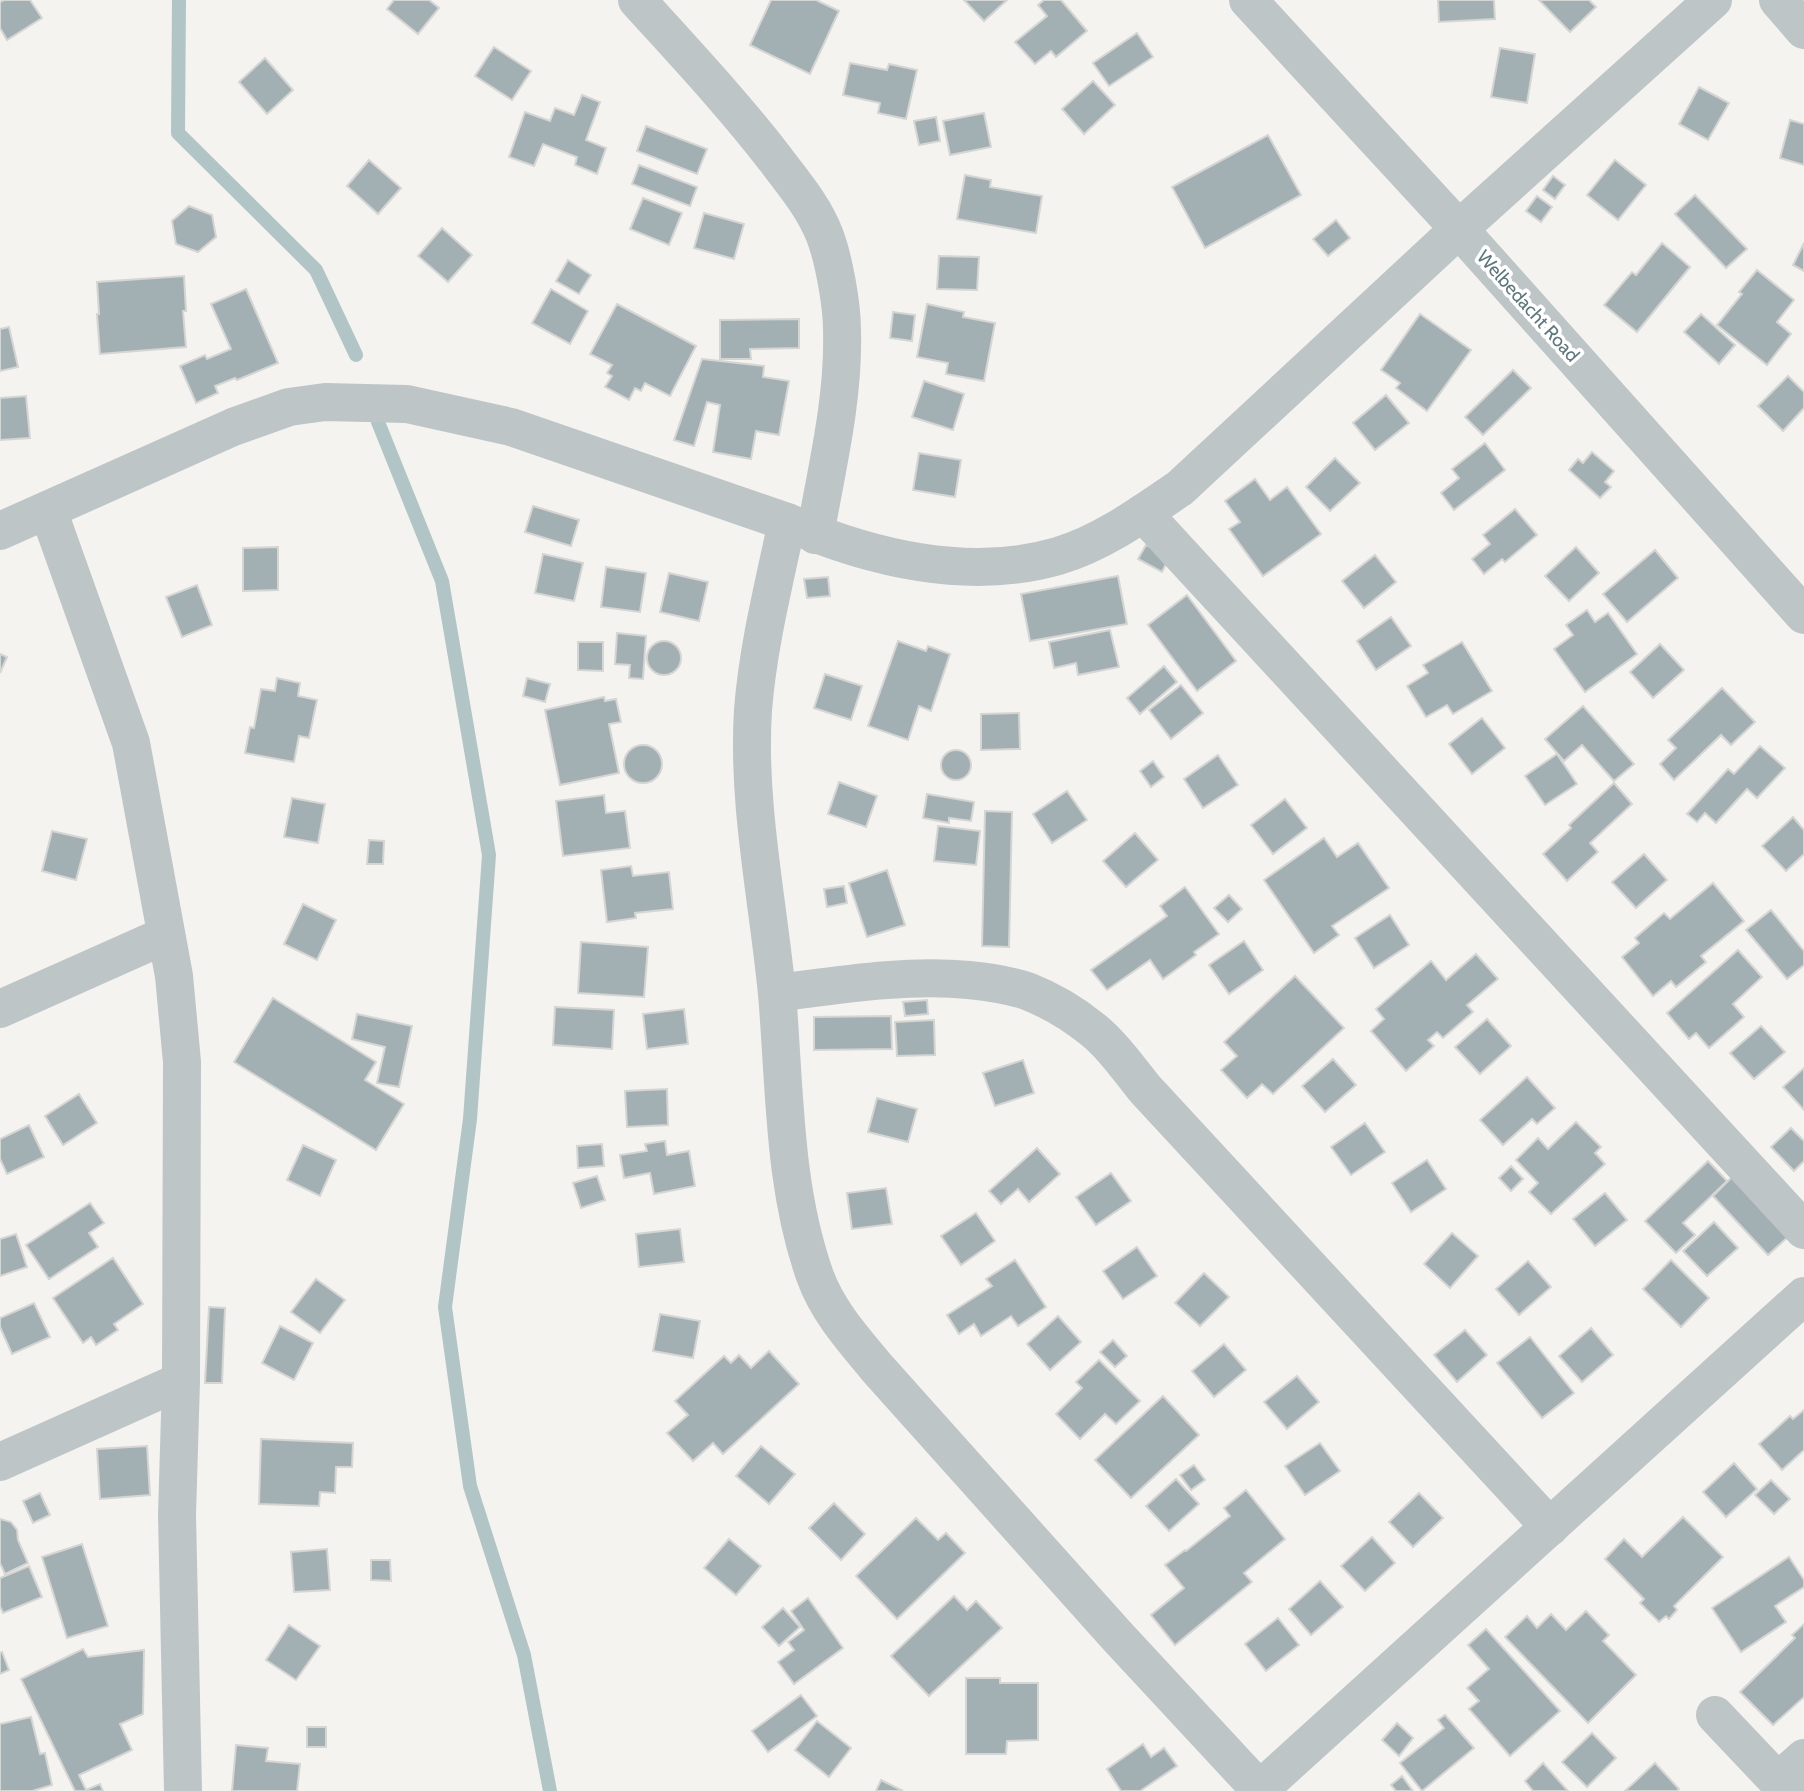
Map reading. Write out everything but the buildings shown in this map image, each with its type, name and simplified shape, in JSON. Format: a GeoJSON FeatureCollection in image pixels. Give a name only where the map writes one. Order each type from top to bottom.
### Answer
{"type":"FeatureCollection","features":[{"type":"Feature","properties":{"kind":"street"},"geometry":{"type":"LineString","coordinates":[[636,0],[704,74],[808,201],[825,236],[835,274],[842,328],[841,390],[801,529],[761,641],[753,709],[755,808],[777,993],[794,1195],[804,1242],[825,1299],[845,1329],[931,1430],[1259,1790],[1804,1296]]}},
{"type":"Feature","properties":{"kind":"street","name":"Welbedacht Road"},"geometry":{"type":"LineString","coordinates":[[1248,0],[1459,229],[1804,615]]}},
{"type":"Feature","properties":{"kind":"street"},"geometry":{"type":"LineString","coordinates":[[0,531],[233,427],[289,407],[325,402],[407,404],[511,427],[801,529],[895,558],[987,568],[1023,564],[1060,555],[1098,539],[1180,488],[1459,229],[1713,0]]}},
{"type":"Feature","properties":{"kind":"street"},"geometry":{"type":"LineString","coordinates":[[1778,0],[1804,30]]}},
{"type":"Feature","properties":{"kind":"street"},"geometry":{"type":"LineString","coordinates":[[48,510],[131,743],[174,976],[182,1062],[181,1381],[177,1515],[183,1791]]}},
{"type":"Feature","properties":{"kind":"street"},"geometry":{"type":"LineString","coordinates":[[1143,513],[1804,1230]]}},
{"type":"Feature","properties":{"kind":"street"},"geometry":{"type":"LineString","coordinates":[[0,1009],[166,936]]}},
{"type":"Feature","properties":{"kind":"street"},"geometry":{"type":"LineString","coordinates":[[777,993],[890,980],[942,978],[988,982],[1026,991],[1063,1008],[1094,1030],[1111,1048],[1145,1089],[1550,1527]]}},
{"type":"Feature","properties":{"kind":"street"},"geometry":{"type":"LineString","coordinates":[[0,1462],[181,1381]]}},
{"type":"Feature","properties":{"kind":"street"},"geometry":{"type":"LineString","coordinates":[[1715,1715],[1790,1777]]}},
{"type":"Feature","properties":{"kind":"waterway"},"geometry":{"type":"LineString","coordinates":[[179,0],[178,133],[316,270],[356,355]]}},
{"type":"Feature","properties":{"kind":"waterway"},"geometry":{"type":"LineString","coordinates":[[378,422],[442,581],[489,855],[470,1119],[445,1307],[470,1486],[524,1655],[550,1791]]}}]}
